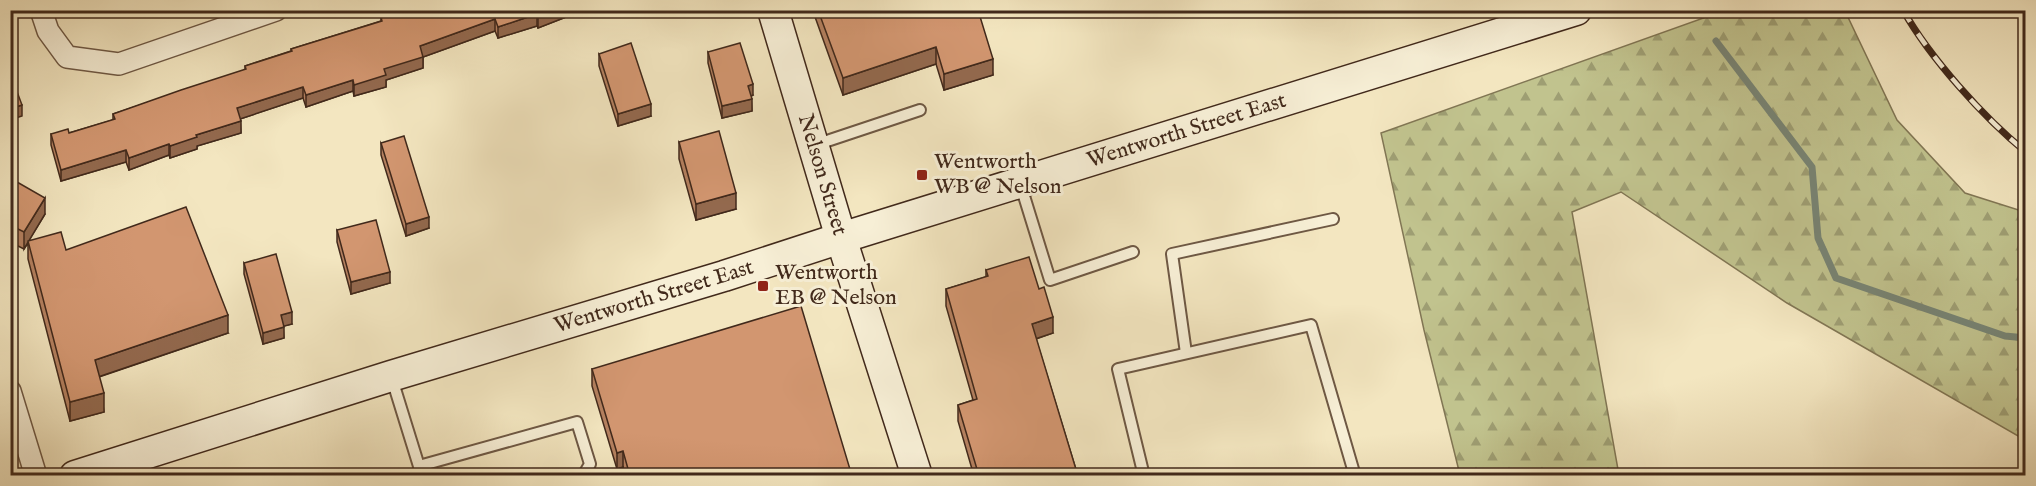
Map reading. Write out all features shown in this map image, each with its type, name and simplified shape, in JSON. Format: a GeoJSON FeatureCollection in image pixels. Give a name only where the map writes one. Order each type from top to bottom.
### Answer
{"type":"FeatureCollection","features":[{"type":"Feature","properties":{"kind":"main road","name":"Nelson Street"},"geometry":{"type":"LineString","coordinates":[[773,10],[917,476]]}},
{"type":"Feature","properties":{"kind":"main road","name":"Wentworth Street East"},"geometry":{"type":"LineString","coordinates":[[75,476],[1575,10]]}},
{"type":"Feature","properties":{"kind":"street"},"geometry":{"type":"LineString","coordinates":[[41,10],[48,31],[67,57],[119,64],[276,10]]}},
{"type":"Feature","properties":{"kind":"street"},"geometry":{"type":"LineString","coordinates":[[10,391],[36,476]]}},
{"type":"Feature","properties":{"kind":"lane"},"geometry":{"type":"LineString","coordinates":[[815,145],[920,110]]}},
{"type":"Feature","properties":{"kind":"lane"},"geometry":{"type":"LineString","coordinates":[[1020,183],[1050,280],[1133,252]]}},
{"type":"Feature","properties":{"kind":"lane"},"geometry":{"type":"LineString","coordinates":[[1186,353],[1172,254],[1333,219]]}},
{"type":"Feature","properties":{"kind":"lane"},"geometry":{"type":"LineString","coordinates":[[1144,476],[1118,369],[1311,325],[1355,476]]}},
{"type":"Feature","properties":{"kind":"lane"},"geometry":{"type":"LineString","coordinates":[[391,376],[421,471],[577,422],[590,464],[583,476]]}},
{"type":"Feature","properties":{"kind":"green space"},"geometry":{"type":"Polygon","coordinates":[[[1723,11],[1845,11],[1897,120],[1965,193],[2025,212],[2025,440],[1787,303],[1621,192],[1572,212],[1619,475],[1460,475],[1424,330],[1381,133],[1723,11]]]}},
{"type":"Feature","properties":{"kind":"building"},"geometry":{"type":"Polygon","coordinates":[[[409,10],[409,12],[414,10],[553,10],[498,27],[495,19],[420,46],[423,57],[384,69],[386,75],[354,85],[353,80],[306,95],[303,87],[237,108],[241,121],[170,146],[169,144],[129,158],[126,150],[61,170],[51,134],[68,129],[69,133],[115,119],[113,114],[246,69],[245,66],[292,51],[291,49],[382,21],[381,18],[409,10]]]}},
{"type":"Feature","properties":{"kind":"building"},"geometry":{"type":"Polygon","coordinates":[[[818,10],[978,10],[993,59],[944,74],[936,47],[843,78],[818,10]]]}},
{"type":"Feature","properties":{"kind":"building"},"geometry":{"type":"Polygon","coordinates":[[[631,43],[651,104],[618,114],[599,54],[631,43]]]}},
{"type":"Feature","properties":{"kind":"building"},"geometry":{"type":"Polygon","coordinates":[[[740,43],[753,84],[748,86],[752,99],[722,106],[708,52],[740,43]]]}},
{"type":"Feature","properties":{"kind":"building"},"geometry":{"type":"Polygon","coordinates":[[[10,73],[22,105],[10,109],[10,73]]]}},
{"type":"Feature","properties":{"kind":"building"},"geometry":{"type":"Polygon","coordinates":[[[719,131],[736,193],[696,204],[679,142],[719,131]]]}},
{"type":"Feature","properties":{"kind":"building"},"geometry":{"type":"Polygon","coordinates":[[[404,136],[429,217],[406,224],[381,143],[404,136]]]}},
{"type":"Feature","properties":{"kind":"building"},"geometry":{"type":"Polygon","coordinates":[[[10,178],[45,198],[24,232],[10,225],[10,178]]]}},
{"type":"Feature","properties":{"kind":"building"},"geometry":{"type":"Polygon","coordinates":[[[186,207],[228,315],[95,360],[104,393],[70,402],[28,241],[61,232],[66,250],[186,207]]]}},
{"type":"Feature","properties":{"kind":"building"},"geometry":{"type":"Polygon","coordinates":[[[376,220],[390,272],[351,282],[337,230],[376,220]]]}},
{"type":"Feature","properties":{"kind":"building"},"geometry":{"type":"Polygon","coordinates":[[[276,254],[292,312],[281,315],[284,327],[263,333],[244,263],[276,254]]]}},
{"type":"Feature","properties":{"kind":"building"},"geometry":{"type":"Polygon","coordinates":[[[1029,257],[1039,289],[1044,287],[1053,317],[1032,324],[1078,476],[979,476],[958,405],[977,399],[946,289],[988,276],[986,270],[1029,257]]]}},
{"type":"Feature","properties":{"kind":"building"},"geometry":{"type":"Polygon","coordinates":[[[801,306],[852,476],[630,476],[623,451],[617,453],[592,369],[801,306]]]}},
{"type":"Feature","properties":{"kind":"waterway"},"geometry":{"type":"LineString","coordinates":[[1716,41],[1812,167],[1818,238],[1836,278],[2005,336],[2026,338]]}},
{"type":"Feature","properties":{"kind":"railway"},"geometry":{"type":"LineString","coordinates":[[1903,10],[1928,48],[1959,86],[2026,152]]}},
{"type":"Feature","properties":{"kind":"place","name":"Wentworth WB @ Nelson"},"geometry":{"type":"Point","coordinates":[922,175]}},
{"type":"Feature","properties":{"kind":"place","name":"Wentworth EB @ Nelson"},"geometry":{"type":"Point","coordinates":[763,286]}}]}
